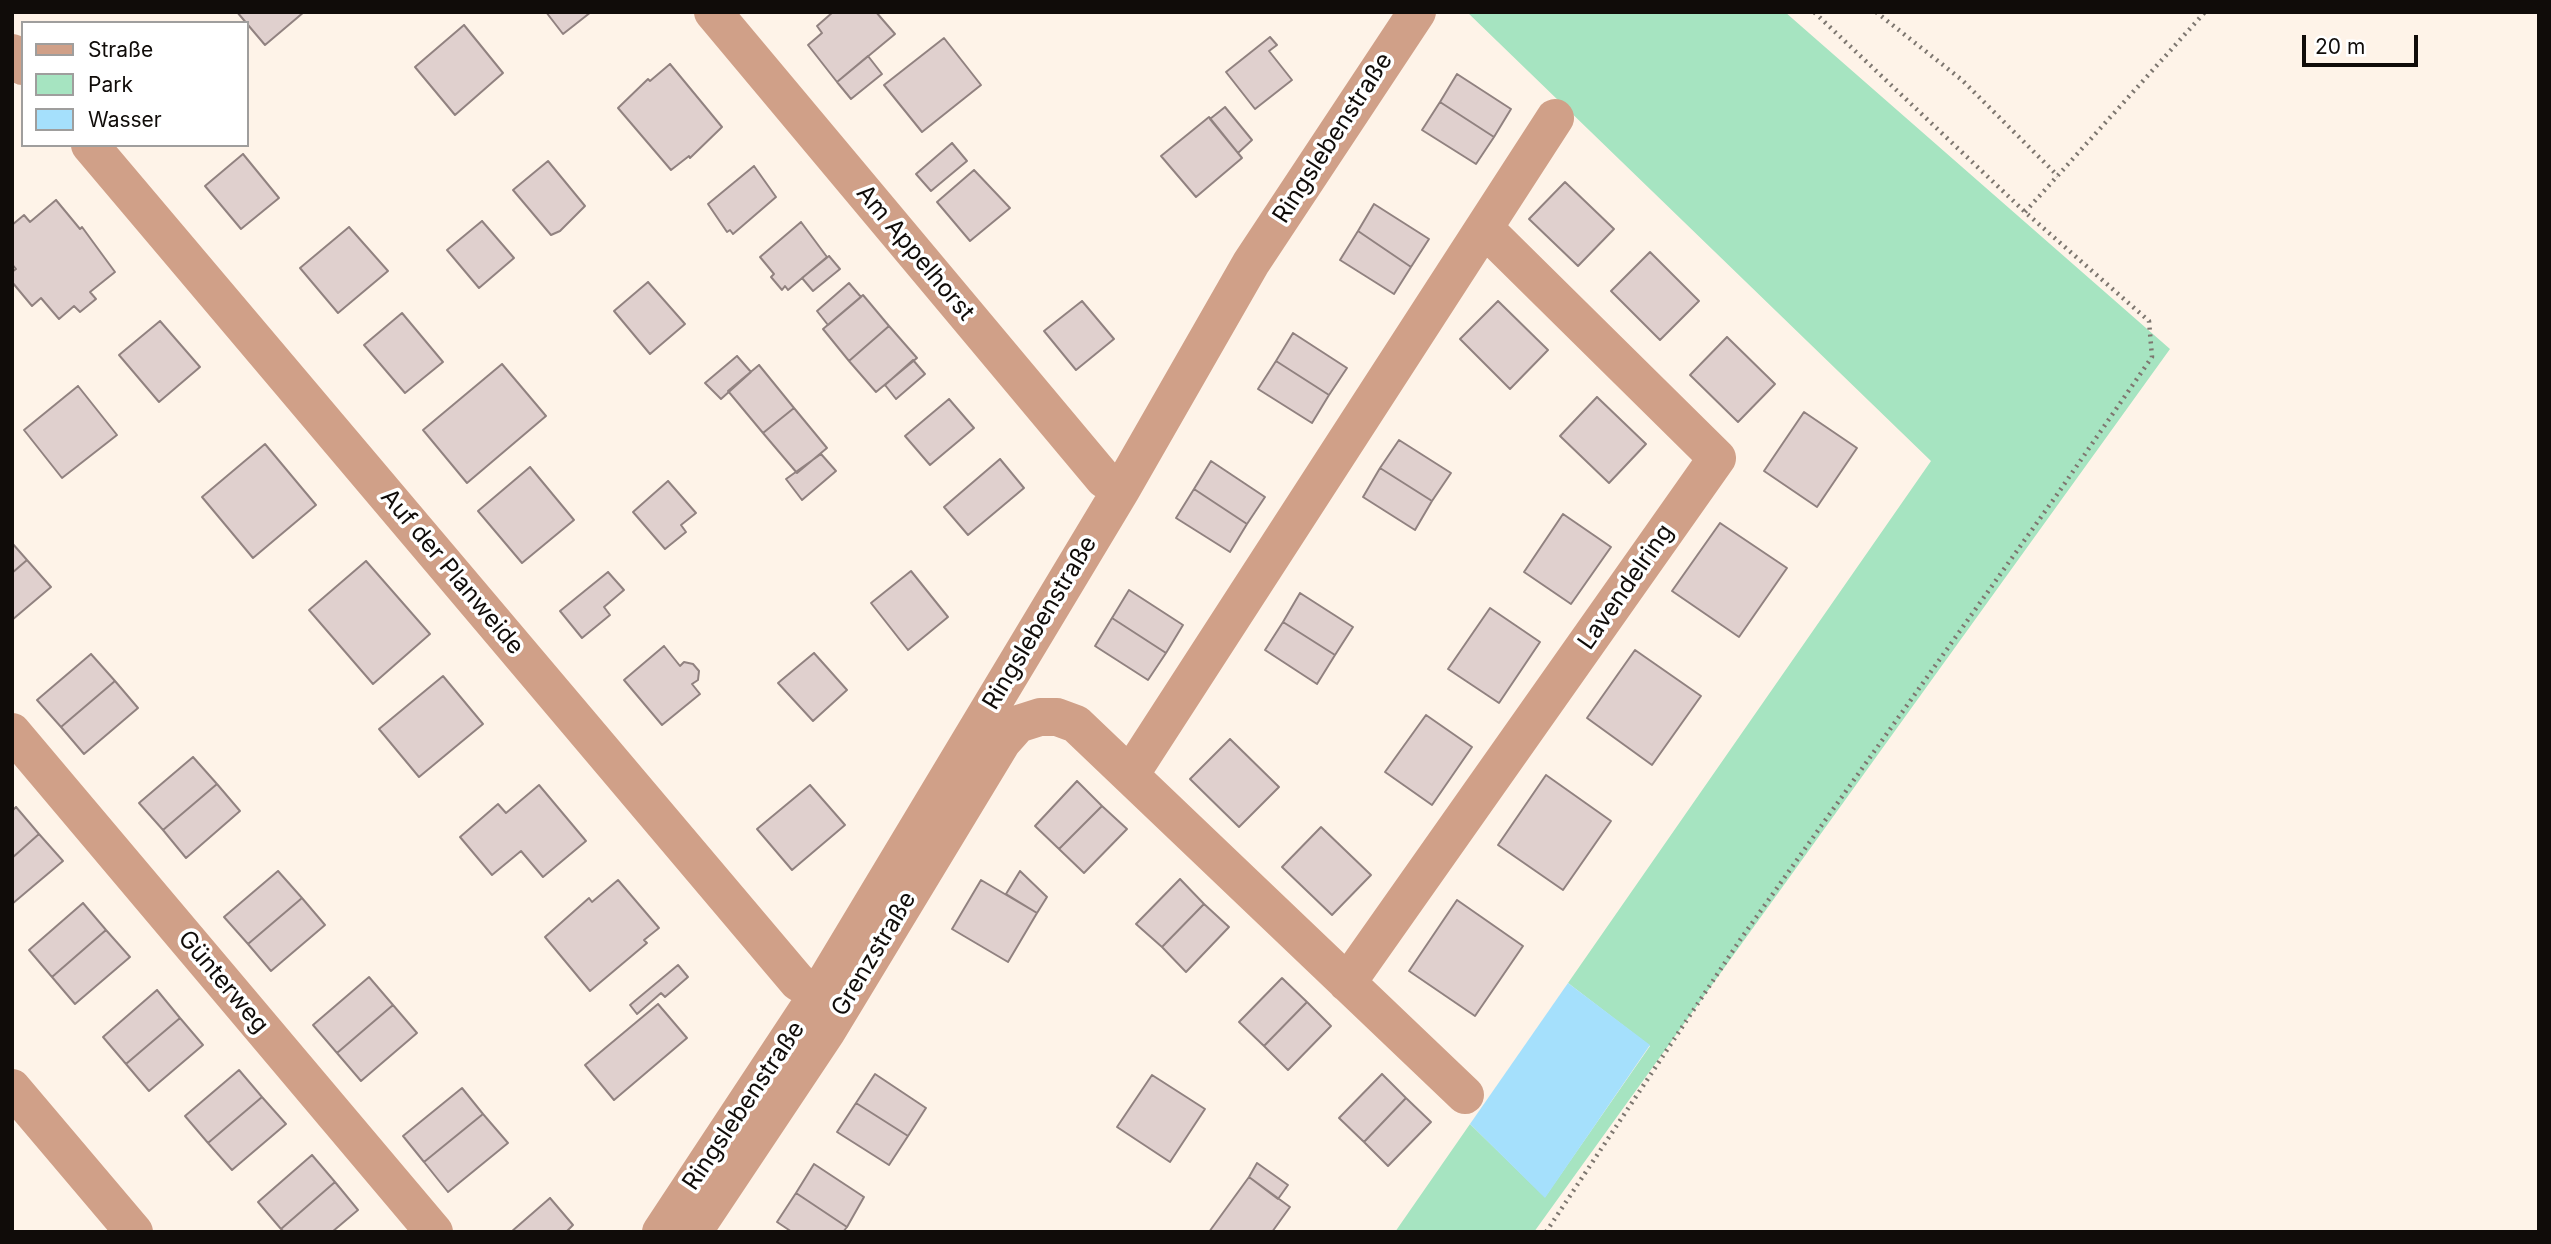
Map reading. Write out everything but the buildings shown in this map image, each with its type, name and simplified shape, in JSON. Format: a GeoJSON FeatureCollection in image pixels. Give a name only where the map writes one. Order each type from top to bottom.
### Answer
{"type":"FeatureCollection","features":[{"type":"Feature","properties":{"kind":"street","name":"Am Appelhorst"},"geometry":{"type":"LineString","coordinates":[[713,12],[1104,479],[1121,489]]}},
{"type":"Feature","properties":{"kind":"street","name":"Ringslebenstraße"},"geometry":{"type":"LineString","coordinates":[[661,1232],[818,994],[1121,489],[1251,263],[1417,12]]}},
{"type":"Feature","properties":{"kind":"street"},"geometry":{"type":"LineString","coordinates":[[1465,1095],[1130,775],[1555,118]]}},
{"type":"Feature","properties":{"kind":"street","name":"Auf der Planweide"},"geometry":{"type":"LineString","coordinates":[[92,147],[798,982],[818,994]]}},
{"type":"Feature","properties":{"kind":"street","name":"Lavendelring"},"geometry":{"type":"LineString","coordinates":[[1347,983],[1717,458],[1485,228]]}},
{"type":"Feature","properties":{"kind":"street","name":"Grenzstraße"},"geometry":{"type":"LineString","coordinates":[[693,1232],[827,1031],[1002,742],[1018,724],[1040,717],[1057,717],[1076,724],[1130,775]]}},
{"type":"Feature","properties":{"kind":"street","name":"Günterweg"},"geometry":{"type":"LineString","coordinates":[[12,732],[434,1232]]}},
{"type":"Feature","properties":{"kind":"street"},"geometry":{"type":"LineString","coordinates":[[12,1088],[134,1232]]}},
{"type":"Feature","properties":{"kind":"path"},"geometry":{"type":"LineString","coordinates":[[1546,1232],[1740,940],[2056,496],[2152,356],[2150,321],[2025,212],[1814,12]]}},
{"type":"Feature","properties":{"kind":"path"},"geometry":{"type":"LineString","coordinates":[[1876,12],[1962,80],[2058,176]]}},
{"type":"Feature","properties":{"kind":"path"},"geometry":{"type":"LineString","coordinates":[[2025,212],[2205,12]]}},
{"type":"Feature","properties":{"kind":"green space"},"geometry":{"type":"Polygon","coordinates":[[[1467,12],[1785,12],[2170,349],[1534,1232],[1395,1232],[1470,1124],[1545,1197],[1650,1046],[1568,983],[1931,461],[1467,12]]]}},
{"type":"Feature","properties":{"kind":"water"},"geometry":{"type":"Polygon","coordinates":[[[1568,983],[1650,1045],[1545,1198],[1470,1124],[1568,983]]]}}]}
